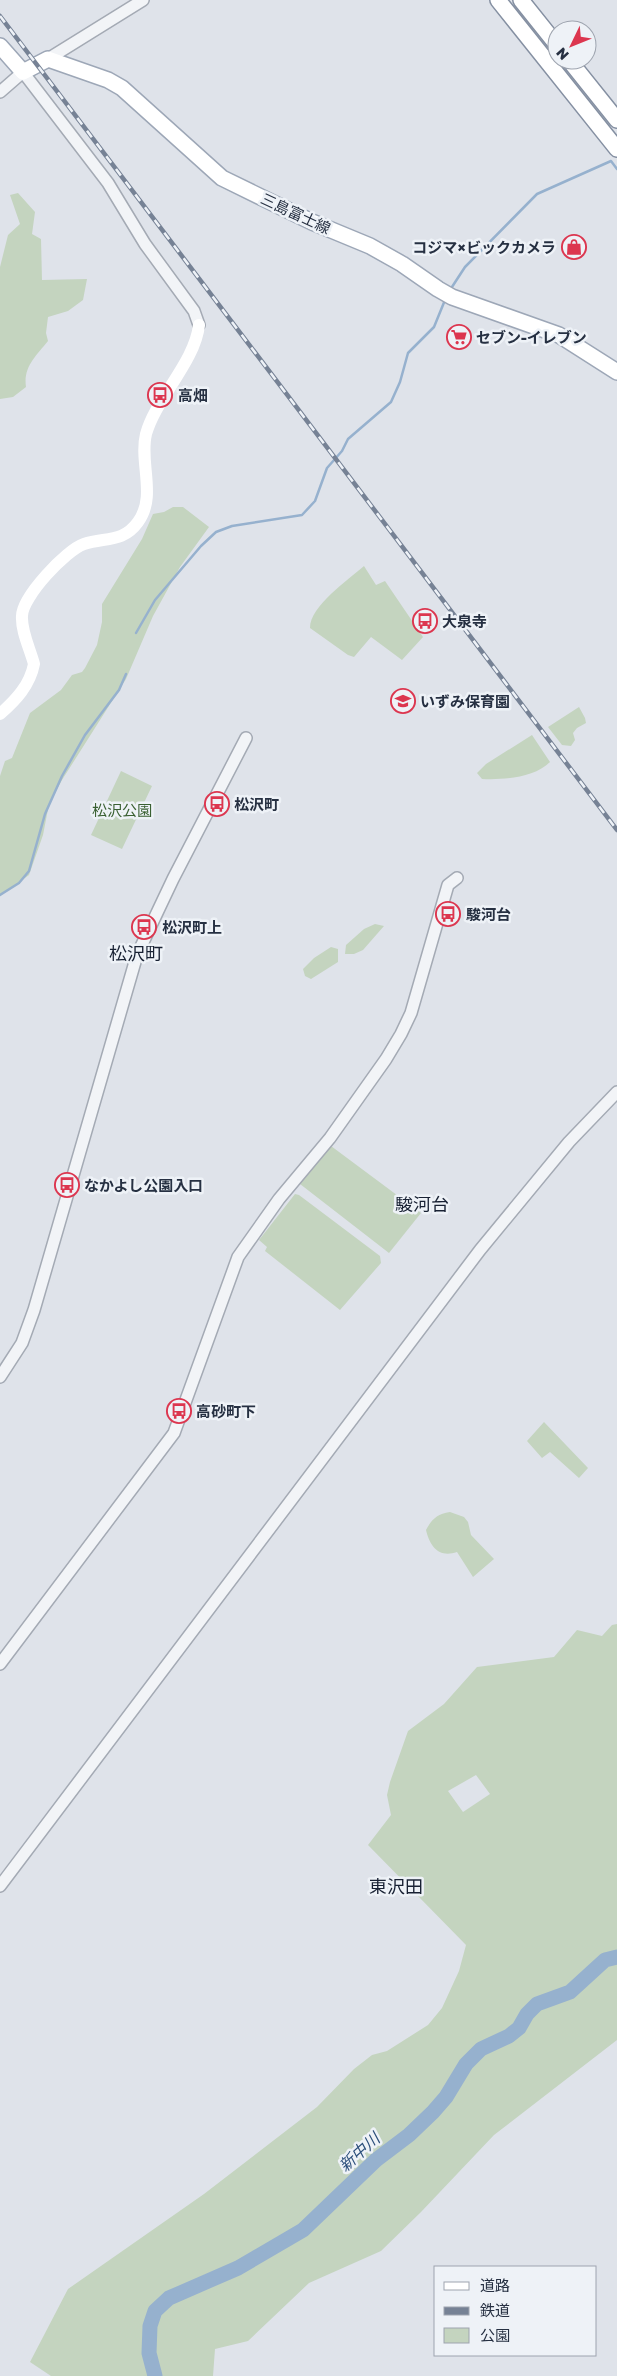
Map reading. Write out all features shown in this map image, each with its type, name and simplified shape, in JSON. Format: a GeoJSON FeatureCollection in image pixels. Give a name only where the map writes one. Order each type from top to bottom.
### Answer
{"type":"FeatureCollection","features":[{"type":"Feature","properties":{"kind":"main road"},"geometry":{"type":"LineString","coordinates":[[498,0],[617,149]]}},
{"type":"Feature","properties":{"kind":"main road"},"geometry":{"type":"LineString","coordinates":[[521,0],[547,32]]}},
{"type":"Feature","properties":{"kind":"main road"},"geometry":{"type":"LineString","coordinates":[[0,46],[23,72],[48,59]]}},
{"type":"Feature","properties":{"kind":"main road","name":"三島富士線"},"geometry":{"type":"LineString","coordinates":[[48,59],[108,80],[122,88],[222,178],[312,222],[370,246],[452,297],[558,335],[617,372]]}},
{"type":"Feature","properties":{"kind":"main road"},"geometry":{"type":"LineString","coordinates":[[577,70],[617,120]]}},
{"type":"Feature","properties":{"kind":"main road"},"geometry":{"type":"LineString","coordinates":[[0,714],[25,687],[34,664],[21,618],[22,610],[29,595],[76,547],[110,540],[127,533],[134,527],[145,510],[147,487],[144,458],[147,431],[194,344],[199,325]]}},
{"type":"Feature","properties":{"kind":"street"},"geometry":{"type":"LineString","coordinates":[[48,59],[143,0]]}},
{"type":"Feature","properties":{"kind":"street"},"geometry":{"type":"LineString","coordinates":[[0,86],[23,72]]}},
{"type":"Feature","properties":{"kind":"street"},"geometry":{"type":"LineString","coordinates":[[0,92],[23,72]]}},
{"type":"Feature","properties":{"kind":"street"},"geometry":{"type":"LineString","coordinates":[[23,72],[108,184],[141,237],[194,310],[199,325]]}},
{"type":"Feature","properties":{"kind":"street"},"geometry":{"type":"LineString","coordinates":[[0,1376],[22,1343],[34,1310],[137,955],[173,879],[246,738]]}},
{"type":"Feature","properties":{"kind":"street"},"geometry":{"type":"LineString","coordinates":[[0,1664],[174,1433],[238,1257],[279,1199],[335,1130],[386,1059],[401,1034],[411,1013],[448,885],[458,878]]}},
{"type":"Feature","properties":{"kind":"street"},"geometry":{"type":"LineString","coordinates":[[0,1886],[480,1250],[569,1142],[617,1092]]}},
{"type":"Feature","properties":{"kind":"green space"},"geometry":{"type":"Polygon","coordinates":[[[18,193],[35,212],[32,234],[41,239],[42,280],[87,279],[83,300],[68,311],[48,317],[46,333],[48,341],[28,368],[26,387],[13,397],[0,399],[0,267],[8,235],[20,224],[10,195],[18,193]]]}},
{"type":"Feature","properties":{"kind":"green space"},"geometry":{"type":"Polygon","coordinates":[[[173,507],[183,507],[209,527],[180,567],[153,616],[126,679],[62,780],[49,804],[43,835],[29,875],[0,896],[0,776],[5,761],[12,758],[30,713],[61,690],[72,675],[82,672],[85,668],[97,645],[102,622],[102,604],[142,539],[153,514],[164,512],[173,507]]]}},
{"type":"Feature","properties":{"kind":"green space"},"geometry":{"type":"Polygon","coordinates":[[[364,566],[376,585],[385,581],[423,637],[402,660],[371,637],[354,657],[348,655],[310,628],[316,611],[323,602],[364,566]]]}},
{"type":"Feature","properties":{"kind":"green space"},"geometry":{"type":"Polygon","coordinates":[[[579,707],[586,723],[577,728],[573,733],[575,740],[571,746],[562,745],[548,727],[579,707]]]}},
{"type":"Feature","properties":{"kind":"green space"},"geometry":{"type":"Polygon","coordinates":[[[532,735],[550,762],[536,772],[518,777],[499,779],[482,779],[477,773],[486,764],[532,735]]]}},
{"type":"Feature","properties":{"kind":"green space","name":"松沢公園"},"geometry":{"type":"Polygon","coordinates":[[[121,771],[152,786],[122,849],[91,835],[121,771]]]}},
{"type":"Feature","properties":{"kind":"green space"},"geometry":{"type":"Polygon","coordinates":[[[375,924],[384,926],[363,950],[354,954],[345,954],[346,945],[364,929],[375,924]]]}},
{"type":"Feature","properties":{"kind":"green space"},"geometry":{"type":"Polygon","coordinates":[[[331,947],[338,949],[338,962],[311,979],[305,976],[303,969],[314,958],[331,947]]]}},
{"type":"Feature","properties":{"kind":"green space"},"geometry":{"type":"Polygon","coordinates":[[[331,1146],[421,1213],[389,1253],[300,1184],[331,1146]]]}},
{"type":"Feature","properties":{"kind":"green space"},"geometry":{"type":"Polygon","coordinates":[[[295,1194],[299,1195],[380,1256],[381,1263],[340,1310],[265,1251],[267,1247],[259,1240],[295,1194]]]}},
{"type":"Feature","properties":{"kind":"green space"},"geometry":{"type":"Polygon","coordinates":[[[544,1422],[588,1468],[579,1478],[550,1452],[542,1458],[527,1441],[544,1422]]]}},
{"type":"Feature","properties":{"kind":"green space"},"geometry":{"type":"Polygon","coordinates":[[[450,1512],[464,1517],[468,1522],[471,1535],[494,1559],[473,1577],[457,1552],[445,1553],[436,1550],[428,1536],[426,1530],[433,1520],[442,1514],[450,1512]]]}},
{"type":"Feature","properties":{"kind":"green space"},"geometry":{"type":"Polygon","coordinates":[[[617,1624],[617,2040],[494,2135],[381,2251],[309,2283],[248,2341],[215,2349],[213,2376],[51,2376],[30,2362],[68,2289],[204,2194],[317,2107],[354,2069],[372,2055],[387,2051],[428,2025],[442,2008],[459,1971],[466,1945],[368,1845],[391,1815],[387,1795],[408,1731],[444,1704],[477,1667],[554,1657],[577,1630],[602,1636],[612,1625],[617,1624]],[[476,1775],[448,1791],[463,1812],[490,1794],[476,1775]]]}},
{"type":"Feature","properties":{"kind":"waterway"},"geometry":{"type":"LineString","coordinates":[[450,290],[465,267],[537,194],[611,161],[617,169]]}},
{"type":"Feature","properties":{"kind":"waterway"},"geometry":{"type":"LineString","coordinates":[[136,633],[155,600],[201,546],[216,532],[232,526],[302,515],[315,501],[327,468],[342,451],[348,439],[391,402],[400,382],[408,353],[434,327],[445,300]]}},
{"type":"Feature","properties":{"kind":"waterway"},"geometry":{"type":"LineString","coordinates":[[0,895],[19,883],[29,871],[45,814],[62,776],[85,735],[119,690],[126,674]]}},
{"type":"Feature","properties":{"kind":"waterway","name":"新中川"},"geometry":{"type":"LineString","coordinates":[[155,2376],[149,2353],[150,2326],[155,2311],[169,2298],[238,2268],[303,2230],[376,2160],[409,2135],[433,2112],[446,2097],[466,2064],[481,2049],[509,2036],[519,2028],[527,2014],[537,2004],[570,1992],[605,1960],[617,1957]]}},
{"type":"Feature","properties":{"kind":"railway"},"geometry":{"type":"LineString","coordinates":[[0,16],[617,830]]}},
{"type":"Feature","properties":{"kind":"place","name":"コジマ×ビックカメラ"},"geometry":{"type":"Point","coordinates":[574,247]}},
{"type":"Feature","properties":{"kind":"place","name":"セブン-イレブン"},"geometry":{"type":"Point","coordinates":[459,337]}},
{"type":"Feature","properties":{"kind":"place","name":"高畑"},"geometry":{"type":"Point","coordinates":[160,395]}},
{"type":"Feature","properties":{"kind":"place","name":"大泉寺"},"geometry":{"type":"Point","coordinates":[425,621]}},
{"type":"Feature","properties":{"kind":"place","name":"いずみ保育園"},"geometry":{"type":"Point","coordinates":[403,701]}},
{"type":"Feature","properties":{"kind":"place","name":"松沢町"},"geometry":{"type":"Point","coordinates":[217,804]}},
{"type":"Feature","properties":{"kind":"place","name":"駿河台"},"geometry":{"type":"Point","coordinates":[448,914]}},
{"type":"Feature","properties":{"kind":"place","name":"松沢町上"},"geometry":{"type":"Point","coordinates":[144,927]}},
{"type":"Feature","properties":{"kind":"place","name":"なかよし公園入口"},"geometry":{"type":"Point","coordinates":[67,1185]}},
{"type":"Feature","properties":{"kind":"place","name":"高砂町下"},"geometry":{"type":"Point","coordinates":[179,1411]}},
{"type":"Feature","properties":{"kind":"district","name":"松沢町"},"geometry":{"type":"Point","coordinates":[136,953]}},
{"type":"Feature","properties":{"kind":"district","name":"駿河台"},"geometry":{"type":"Point","coordinates":[422,1204]}},
{"type":"Feature","properties":{"kind":"district","name":"東沢田"},"geometry":{"type":"Point","coordinates":[396,1886]}}]}
